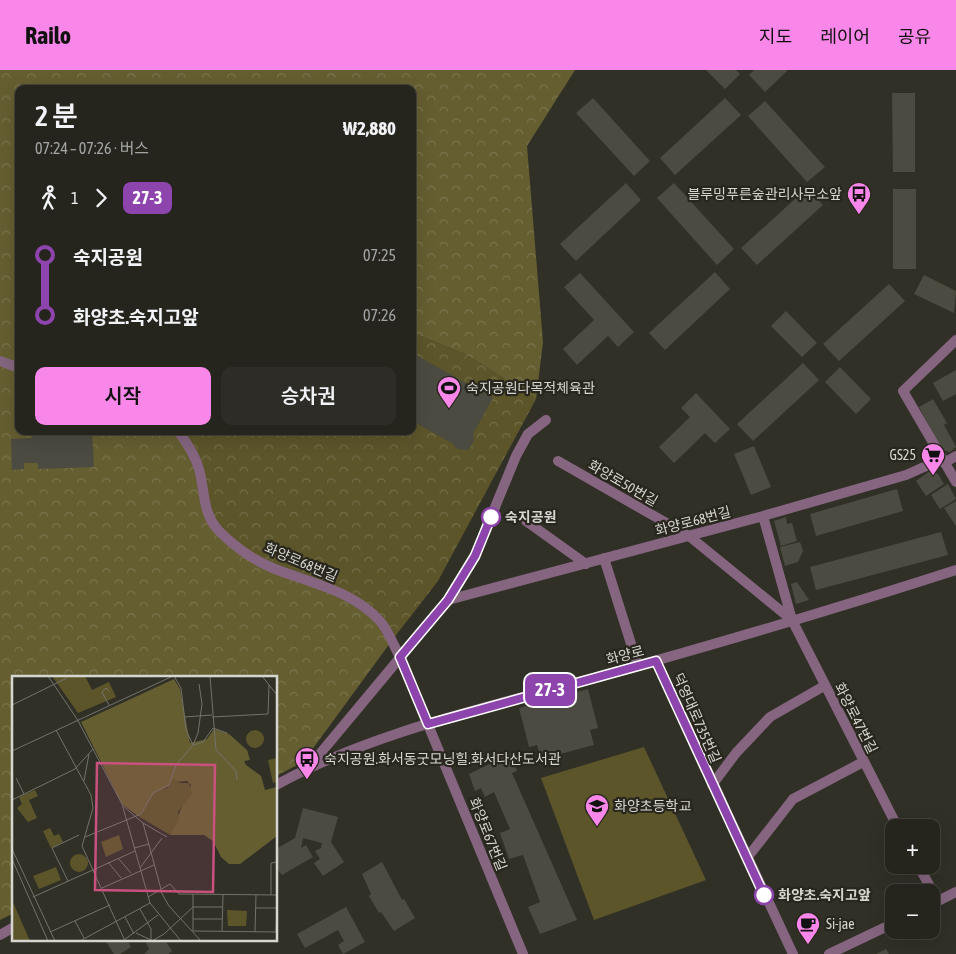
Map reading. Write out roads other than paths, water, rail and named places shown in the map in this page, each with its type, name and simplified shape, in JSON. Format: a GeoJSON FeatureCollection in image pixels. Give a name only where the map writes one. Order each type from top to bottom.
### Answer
{"type":"FeatureCollection","features":[{"type":"Feature","properties":{"kind":"street"},"geometry":{"type":"LineString","coordinates":[[956,340],[903,391],[956,482]]}},
{"type":"Feature","properties":{"kind":"street"},"geometry":{"type":"LineString","coordinates":[[0,361],[15,367]]}},
{"type":"Feature","properties":{"kind":"street"},"geometry":{"type":"LineString","coordinates":[[309,767],[448,600],[475,556],[516,456],[528,434],[546,420]]}},
{"type":"Feature","properties":{"kind":"street","name":"화양로68번길"},"geometry":{"type":"LineString","coordinates":[[181,435],[193,452],[201,478],[208,517],[219,530],[241,550],[274,568],[311,581],[357,602],[381,621],[400,657],[428,724]]}},
{"type":"Feature","properties":{"kind":"street","name":"화양로68번길"},"geometry":{"type":"LineString","coordinates":[[448,600],[763,516],[906,475],[956,456]]}},
{"type":"Feature","properties":{"kind":"street","name":"화양로50번길"},"geometry":{"type":"LineString","coordinates":[[558,461],[689,536],[792,620]]}},
{"type":"Feature","properties":{"kind":"street"},"geometry":{"type":"LineString","coordinates":[[763,516],[792,620]]}},
{"type":"Feature","properties":{"kind":"street"},"geometry":{"type":"LineString","coordinates":[[526,521],[586,564]]}},
{"type":"Feature","properties":{"kind":"street"},"geometry":{"type":"LineString","coordinates":[[604,558],[638,666]]}},
{"type":"Feature","properties":{"kind":"street","name":"화양로"},"geometry":{"type":"LineString","coordinates":[[278,784],[309,767],[428,724],[656,661],[956,570]]}},
{"type":"Feature","properties":{"kind":"street","name":"화양로47번길"},"geometry":{"type":"LineString","coordinates":[[792,620],[893,819]]}},
{"type":"Feature","properties":{"kind":"street","name":"덕영대로735번길"},"geometry":{"type":"LineString","coordinates":[[656,661],[712,786],[793,954]]}},
{"type":"Feature","properties":{"kind":"street","name":"덕영대로735번길"},"geometry":{"type":"LineString","coordinates":[[712,786],[736,753],[770,717],[824,686]]}},
{"type":"Feature","properties":{"kind":"street","name":"화양로67번길"},"geometry":{"type":"LineString","coordinates":[[428,724],[523,954]]}},
{"type":"Feature","properties":{"kind":"street"},"geometry":{"type":"LineString","coordinates":[[747,858],[793,799],[863,762]]}},
{"type":"Feature","properties":{"kind":"street"},"geometry":{"type":"LineString","coordinates":[[940,900],[956,892]]}},
{"type":"Feature","properties":{"kind":"street"},"geometry":{"type":"LineString","coordinates":[[829,954],[885,926]]}},
{"type":"Feature","properties":{"kind":"street"},"geometry":{"type":"LineString","coordinates":[[0,935],[12,929]]}},
{"type":"Feature","properties":{"kind":"place","name":"블루밍푸른숲관리사무소앞"},"geometry":{"type":"Point","coordinates":[859,215]}},
{"type":"Feature","properties":{"kind":"place","name":"숙지공원다목적체육관"},"geometry":{"type":"Point","coordinates":[449,409]}},
{"type":"Feature","properties":{"kind":"place","name":"GS25"},"geometry":{"type":"Point","coordinates":[933,476]}},
{"type":"Feature","properties":{"kind":"place","name":"숙지공원"},"geometry":{"type":"Point","coordinates":[491,517]}},
{"type":"Feature","properties":{"kind":"place","name":"숙지공원.화서동굿모닝힐.화서다산도서관"},"geometry":{"type":"Point","coordinates":[307,780]}},
{"type":"Feature","properties":{"kind":"place","name":"화양초등학교"},"geometry":{"type":"Point","coordinates":[597,827]}},
{"type":"Feature","properties":{"kind":"place","name":"화양초.숙지고앞"},"geometry":{"type":"Point","coordinates":[764,895]}},
{"type":"Feature","properties":{"kind":"place","name":"Si-jae"},"geometry":{"type":"Point","coordinates":[808,945]}}]}
